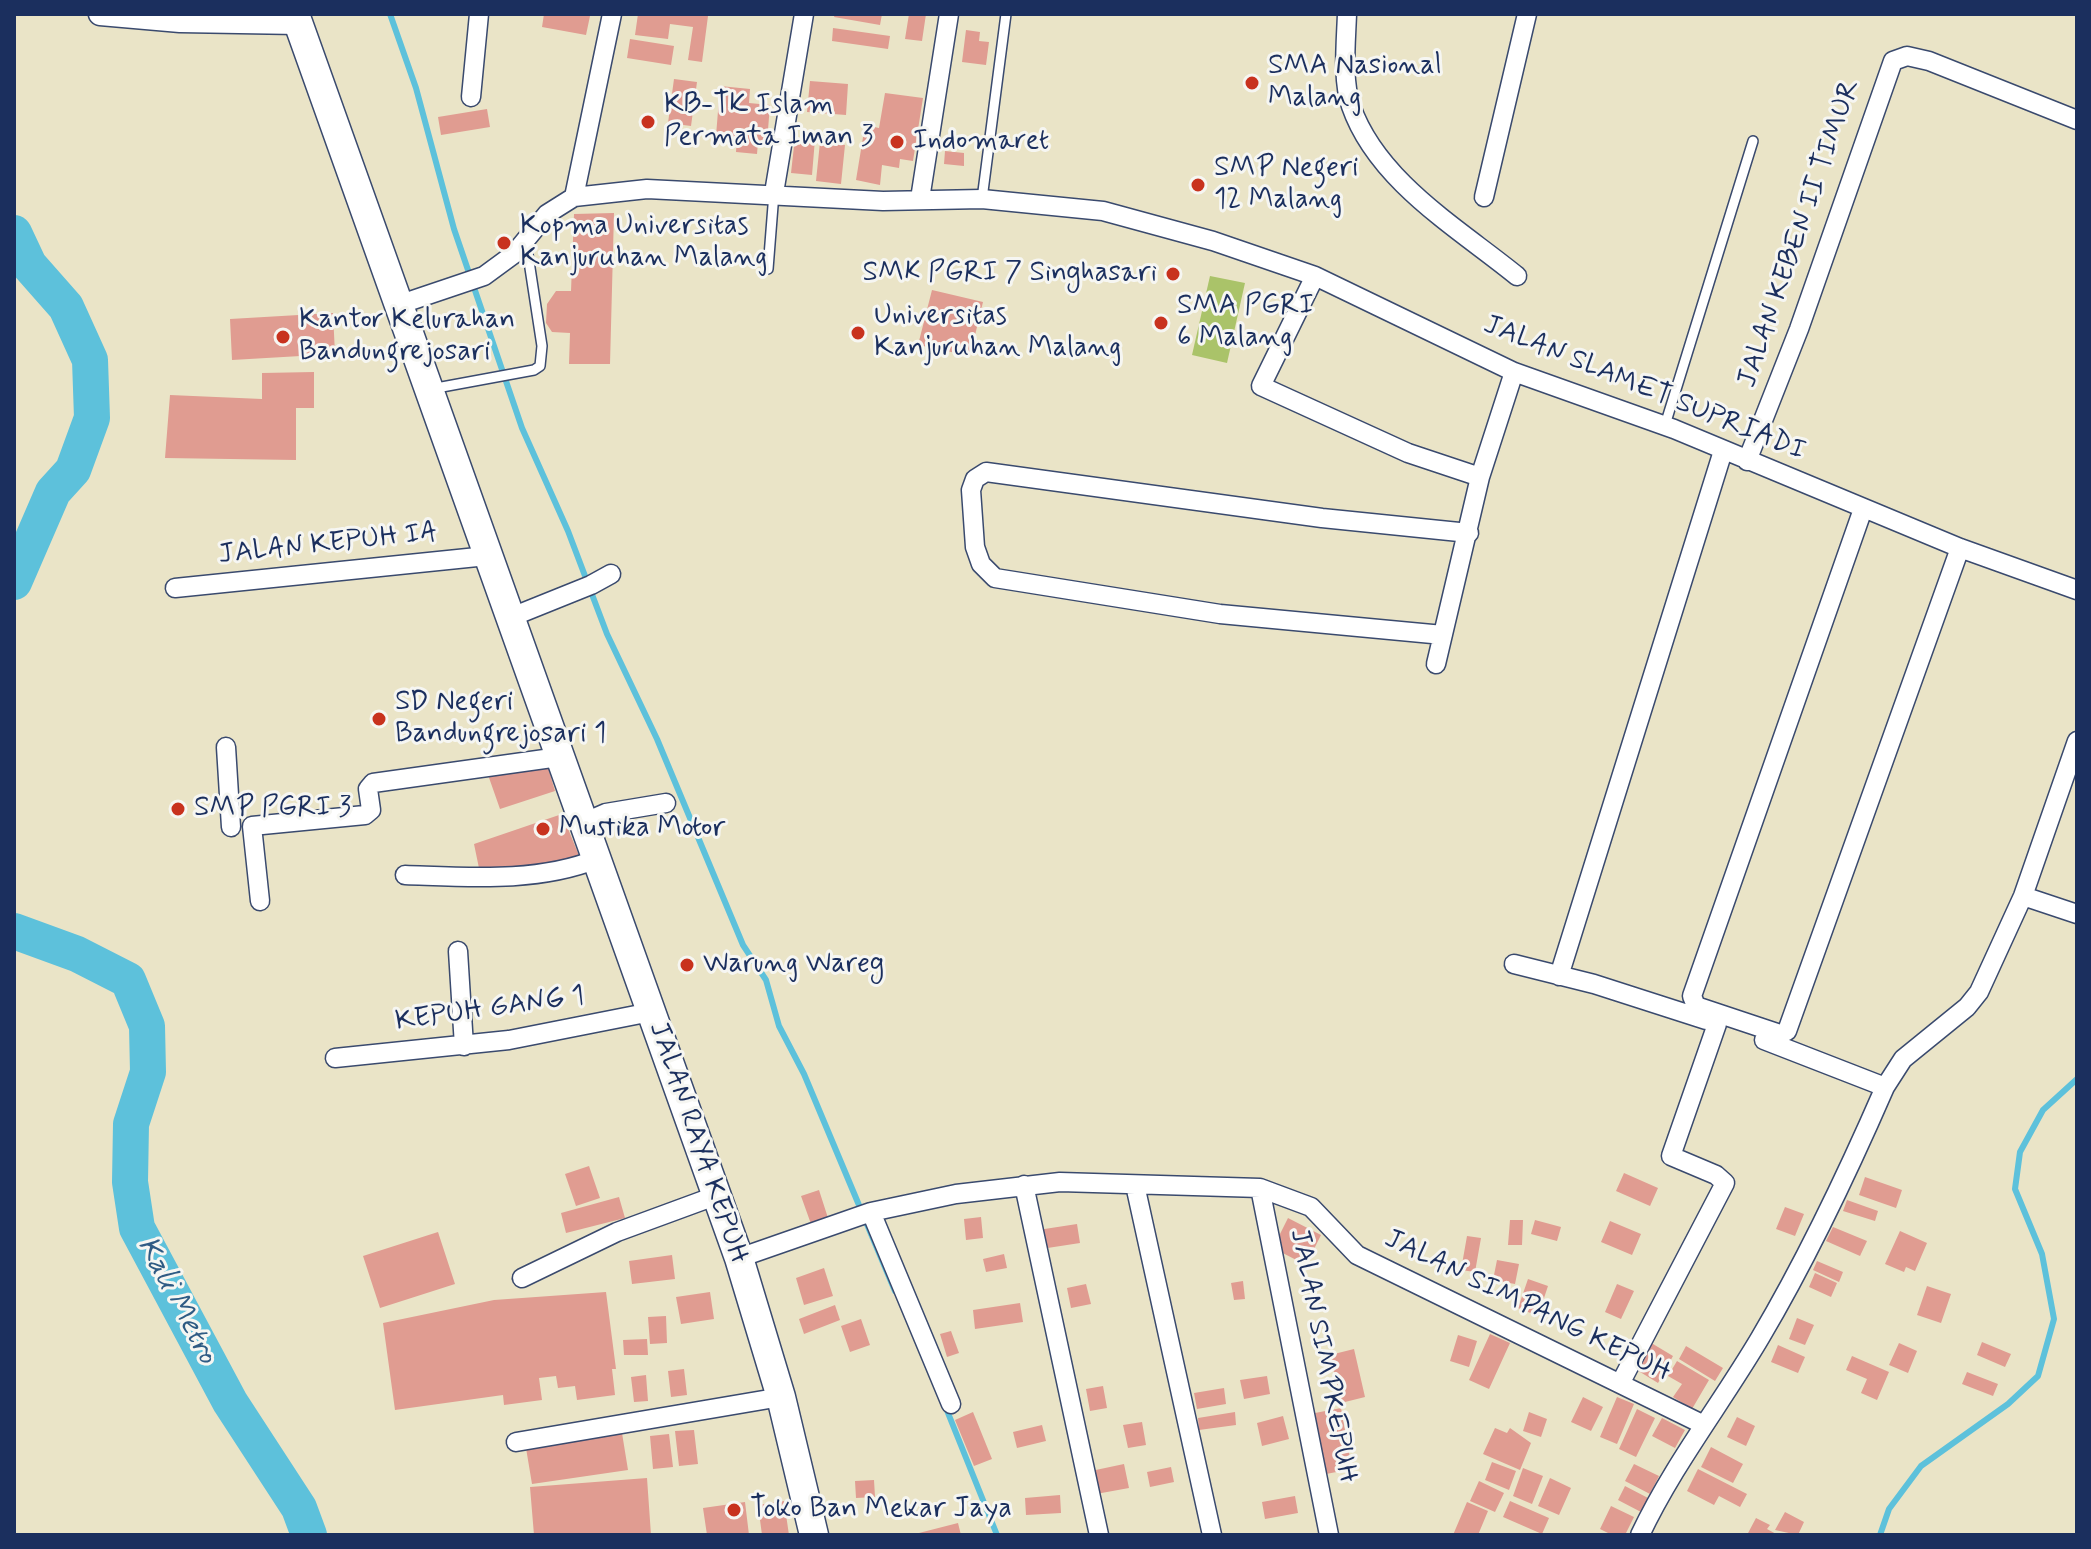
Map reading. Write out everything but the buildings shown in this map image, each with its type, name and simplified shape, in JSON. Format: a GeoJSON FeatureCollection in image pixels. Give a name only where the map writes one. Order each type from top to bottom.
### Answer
{"type":"FeatureCollection","features":[{"type":"Feature","properties":{"kind":"main road","name":"JALAN RAYA KEPUH"},"geometry":{"type":"LineString","coordinates":[[297,18],[739,1258],[781,1397],[814,1535]]}},
{"type":"Feature","properties":{"kind":"street"},"geometry":{"type":"LineString","coordinates":[[100,14],[180,21],[297,18]]}},
{"type":"Feature","properties":{"kind":"street"},"geometry":{"type":"LineString","coordinates":[[471,97],[479,14]]}},
{"type":"Feature","properties":{"kind":"street"},"geometry":{"type":"LineString","coordinates":[[574,197],[612,14]]}},
{"type":"Feature","properties":{"kind":"street"},"geometry":{"type":"LineString","coordinates":[[774,193],[804,14]]}},
{"type":"Feature","properties":{"kind":"street"},"geometry":{"type":"LineString","coordinates":[[920,199],[949,14]]}},
{"type":"Feature","properties":{"kind":"street"},"geometry":{"type":"LineString","coordinates":[[1347,14],[1350,104],[1372,151],[1398,178],[1517,276]]}},
{"type":"Feature","properties":{"kind":"street"},"geometry":{"type":"LineString","coordinates":[[1484,197],[1527,14]]}},
{"type":"Feature","properties":{"kind":"street","name":"JALAN KEBEN II TIMUR"},"geometry":{"type":"LineString","coordinates":[[1747,461],[1799,329],[1893,61],[1907,56],[1929,61],[2077,120]]}},
{"type":"Feature","properties":{"kind":"street","name":"JALAN SLAMET SUPRIADI"},"geometry":{"type":"LineString","coordinates":[[398,305],[484,276],[514,254],[547,214],[574,197],[647,189],[774,193],[883,201],[982,199],[1103,211],[1213,241],[1315,276],[1514,372],[1665,425],[1960,548],[2077,590]]}},
{"type":"Feature","properties":{"kind":"street"},"geometry":{"type":"LineString","coordinates":[[1315,276],[1261,386],[1408,453],[1480,477]]}},
{"type":"Feature","properties":{"kind":"street"},"geometry":{"type":"LineString","coordinates":[[1436,664],[1480,477],[1514,372]]}},
{"type":"Feature","properties":{"kind":"street"},"geometry":{"type":"LineString","coordinates":[[1559,976],[1723,451]]}},
{"type":"Feature","properties":{"kind":"street"},"geometry":{"type":"LineString","coordinates":[[1443,635],[1220,614],[995,578],[981,564],[975,547],[971,490],[975,479],[986,472],[1322,518],[1469,533]]}},
{"type":"Feature","properties":{"kind":"street"},"geometry":{"type":"LineString","coordinates":[[1863,509],[1692,996],[1696,1006],[1780,1034],[1787,1031],[1960,548]]}},
{"type":"Feature","properties":{"kind":"street","name":"JALAN KEPUH IA"},"geometry":{"type":"LineString","coordinates":[[175,588],[487,556]]}},
{"type":"Feature","properties":{"kind":"street"},"geometry":{"type":"LineString","coordinates":[[509,618],[611,574]]}},
{"type":"Feature","properties":{"kind":"street"},"geometry":{"type":"LineString","coordinates":[[1640,1535],[1702,1424],[1758,1341],[1797,1272],[1885,1087],[1903,1059],[1967,1007],[1979,992],[2023,896],[2074,761],[2077,741]]}},
{"type":"Feature","properties":{"kind":"street"},"geometry":{"type":"LineString","coordinates":[[226,747],[230,828],[365,815],[371,810],[368,789],[373,783],[559,757]]}},
{"type":"Feature","properties":{"kind":"street"},"geometry":{"type":"LineString","coordinates":[[583,823],[606,813],[666,803]]}},
{"type":"Feature","properties":{"kind":"street"},"geometry":{"type":"LineString","coordinates":[[252,826],[260,901]]}},
{"type":"Feature","properties":{"kind":"street"},"geometry":{"type":"LineString","coordinates":[[405,875],[491,878],[577,867],[597,859]]}},
{"type":"Feature","properties":{"kind":"street"},"geometry":{"type":"LineString","coordinates":[[2023,896],[2077,914]]}},
{"type":"Feature","properties":{"kind":"street"},"geometry":{"type":"LineString","coordinates":[[458,951],[464,1046]]}},
{"type":"Feature","properties":{"kind":"street"},"geometry":{"type":"LineString","coordinates":[[1514,964],[1717,1024],[1786,1047],[1885,1087]]}},
{"type":"Feature","properties":{"kind":"street","name":"KEPUH GANG 1"},"geometry":{"type":"LineString","coordinates":[[335,1058],[464,1046],[651,1012]]}},
{"type":"Feature","properties":{"kind":"street"},"geometry":{"type":"LineString","coordinates":[[1621,1382],[1725,1183],[1716,1175],[1671,1156],[1717,1024]]}},
{"type":"Feature","properties":{"kind":"street","name":"JALAN SIMPANG KEPUH"},"geometry":{"type":"LineString","coordinates":[[739,1258],[870,1213],[956,1194],[1060,1182],[1260,1188],[1311,1207],[1357,1255],[1702,1424]]}},
{"type":"Feature","properties":{"kind":"street"},"geometry":{"type":"LineString","coordinates":[[1024,1185],[1082,1470],[1099,1535]]}},
{"type":"Feature","properties":{"kind":"street"},"geometry":{"type":"LineString","coordinates":[[1135,1185],[1212,1535]]}},
{"type":"Feature","properties":{"kind":"street","name":"JALAN SIMPKEPUH"},"geometry":{"type":"LineString","coordinates":[[1260,1188],[1329,1535]]}},
{"type":"Feature","properties":{"kind":"street"},"geometry":{"type":"LineString","coordinates":[[522,1278],[617,1232],[715,1196]]}},
{"type":"Feature","properties":{"kind":"street"},"geometry":{"type":"LineString","coordinates":[[870,1213],[951,1404]]}},
{"type":"Feature","properties":{"kind":"street"},"geometry":{"type":"LineString","coordinates":[[516,1442],[781,1397]]}},
{"type":"Feature","properties":{"kind":"lane"},"geometry":{"type":"LineString","coordinates":[[982,199],[1006,14]]}},
{"type":"Feature","properties":{"kind":"lane"},"geometry":{"type":"LineString","coordinates":[[1665,425],[1753,141]]}},
{"type":"Feature","properties":{"kind":"lane"},"geometry":{"type":"LineString","coordinates":[[768,269],[774,193]]}},
{"type":"Feature","properties":{"kind":"lane"},"geometry":{"type":"LineString","coordinates":[[428,389],[523,372],[540,366],[542,357],[525,239]]}},
{"type":"Feature","properties":{"kind":"green space"},"geometry":{"type":"Polygon","coordinates":[[[1210,276],[1245,283],[1227,363],[1192,355],[1210,276]]]}},
{"type":"Feature","properties":{"kind":"waterway"},"geometry":{"type":"LineString","coordinates":[[390,14],[416,88],[454,229],[522,428],[568,531],[607,634],[657,739],[743,945],[766,980],[779,1026],[804,1074],[895,1291]]}},
{"type":"Feature","properties":{"kind":"waterway","name":"Kali Metro"},"geometry":{"type":"LineString","coordinates":[[14,233],[29,265],[66,307],[90,360],[92,418],[73,470],[53,492],[14,582]]}},
{"type":"Feature","properties":{"kind":"waterway","name":"Kali Metro"},"geometry":{"type":"LineString","coordinates":[[14,931],[77,954],[128,980],[147,1026],[148,1072],[131,1124],[130,1182],[137,1228],[230,1402],[299,1508],[309,1535]]}},
{"type":"Feature","properties":{"kind":"waterway"},"geometry":{"type":"LineString","coordinates":[[1880,1535],[1889,1509],[1921,1466],[2008,1404],[2038,1376],[2054,1319],[2042,1254],[2015,1189],[2020,1152],[2043,1110],[2077,1079]]}},
{"type":"Feature","properties":{"kind":"waterway"},"geometry":{"type":"LineString","coordinates":[[946,1408],[997,1535]]}},
{"type":"Feature","properties":{"kind":"place","name":"SMA Nasional Malang"},"geometry":{"type":"Point","coordinates":[1252,83]}},
{"type":"Feature","properties":{"kind":"place","name":"KB-TK Islam Permata Iman 3"},"geometry":{"type":"Point","coordinates":[648,122]}},
{"type":"Feature","properties":{"kind":"place","name":"Indomaret"},"geometry":{"type":"Point","coordinates":[897,142]}},
{"type":"Feature","properties":{"kind":"place","name":"SMP Negeri 12 Malang"},"geometry":{"type":"Point","coordinates":[1198,185]}},
{"type":"Feature","properties":{"kind":"place","name":"Kopma Universitas Kanjuruhan Malang"},"geometry":{"type":"Point","coordinates":[504,243]}},
{"type":"Feature","properties":{"kind":"place","name":"SMK PGRI 7 Singhasari"},"geometry":{"type":"Point","coordinates":[1173,274]}},
{"type":"Feature","properties":{"kind":"place","name":"SMA PGRI 6 Malang"},"geometry":{"type":"Point","coordinates":[1161,323]}},
{"type":"Feature","properties":{"kind":"place","name":"Universitas Kanjuruhan Malang"},"geometry":{"type":"Point","coordinates":[858,333]}},
{"type":"Feature","properties":{"kind":"place","name":"Kantor Kelurahan Bandungrejosari"},"geometry":{"type":"Point","coordinates":[283,337]}},
{"type":"Feature","properties":{"kind":"place","name":"SD Negeri Bandungrejosari 1"},"geometry":{"type":"Point","coordinates":[379,719]}},
{"type":"Feature","properties":{"kind":"place","name":"SMP PGRI 3"},"geometry":{"type":"Point","coordinates":[178,809]}},
{"type":"Feature","properties":{"kind":"place","name":"Mustika Motor"},"geometry":{"type":"Point","coordinates":[543,829]}},
{"type":"Feature","properties":{"kind":"place","name":"Warung Wareg"},"geometry":{"type":"Point","coordinates":[687,965]}},
{"type":"Feature","properties":{"kind":"place","name":"Toko Ban Mekar Jaya"},"geometry":{"type":"Point","coordinates":[734,1510]}}]}
